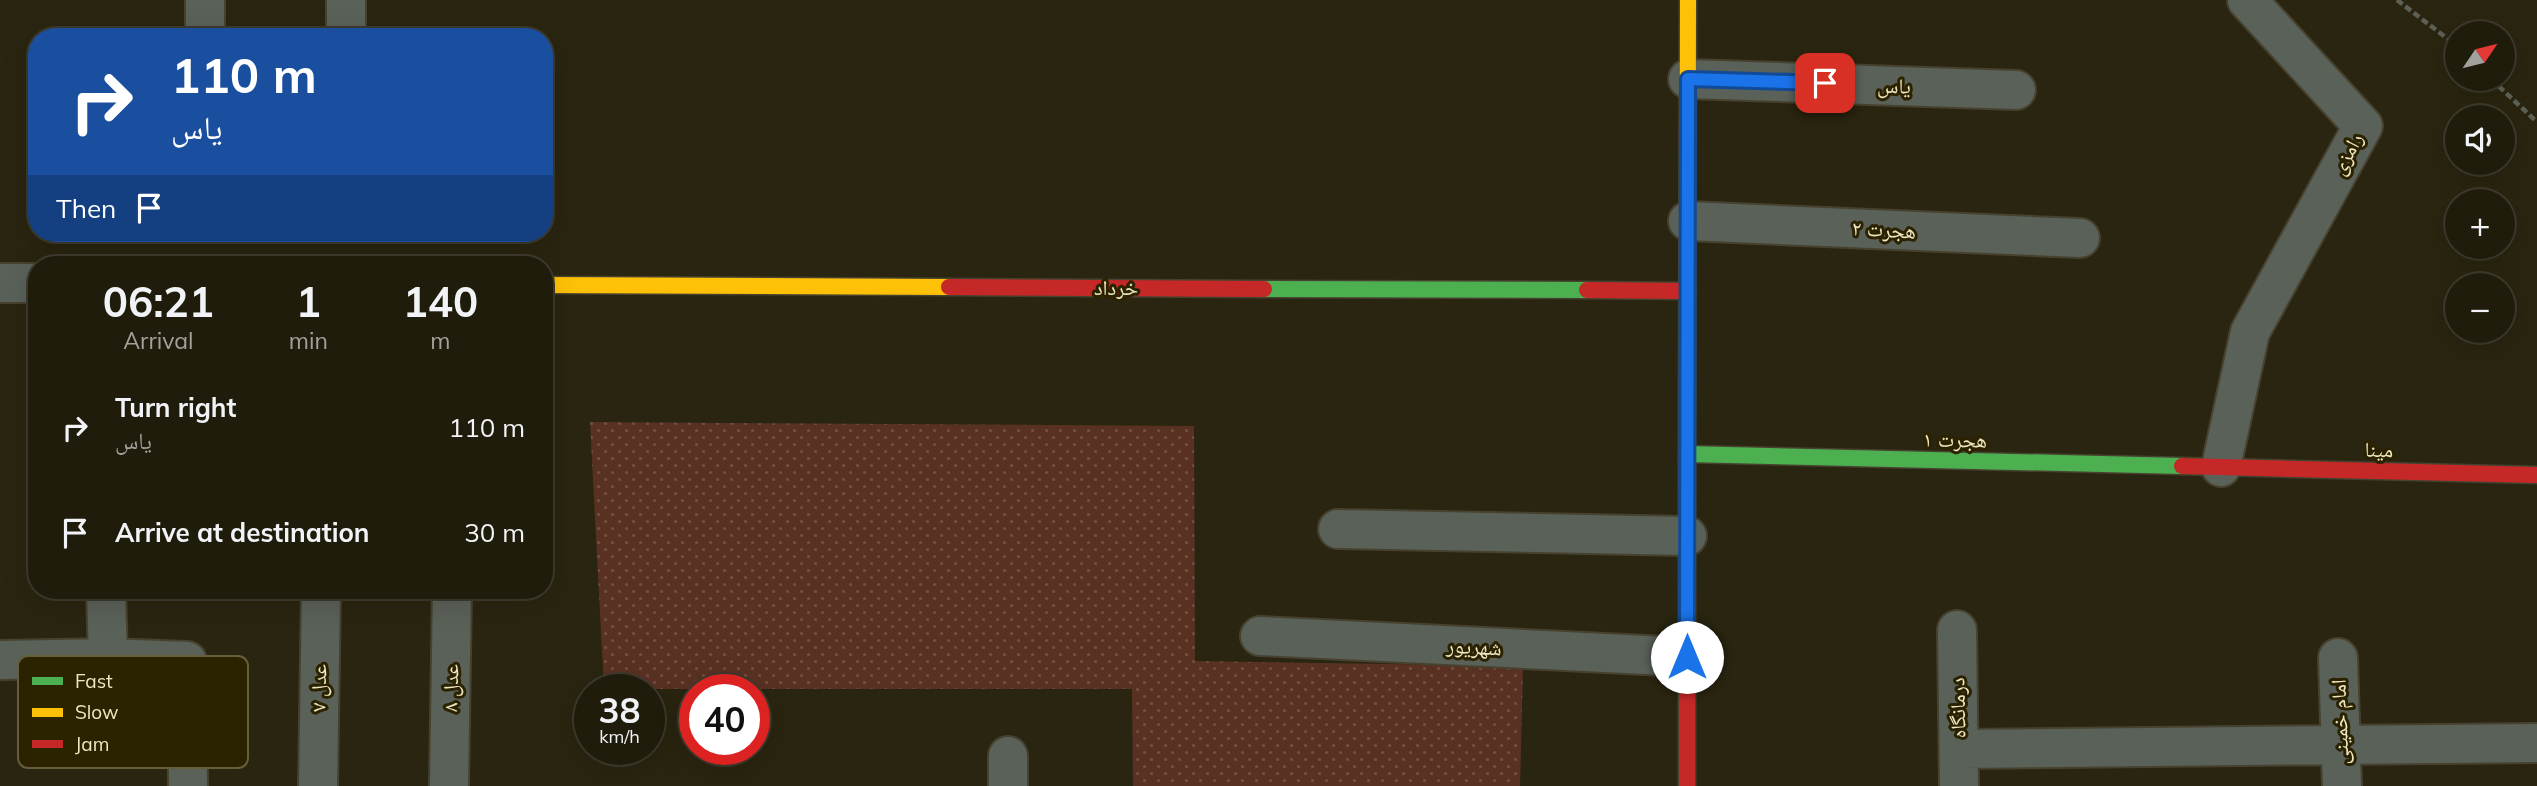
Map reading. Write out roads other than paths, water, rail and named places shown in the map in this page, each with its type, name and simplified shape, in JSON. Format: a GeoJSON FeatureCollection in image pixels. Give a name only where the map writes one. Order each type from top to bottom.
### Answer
{"type":"FeatureCollection","features":[{"type":"Feature","properties":{"kind":"street"},"geometry":{"type":"LineString","coordinates":[[205,0],[205,28]]}},
{"type":"Feature","properties":{"kind":"street"},"geometry":{"type":"LineString","coordinates":[[346,0],[346,28]]}},
{"type":"Feature","properties":{"kind":"street"},"geometry":{"type":"LineString","coordinates":[[1687,786],[1688,0]]}},
{"type":"Feature","properties":{"kind":"street","name":"رامزی"},"geometry":{"type":"LineString","coordinates":[[2221,467],[2249,332],[2363,126],[2247,0]]}},
{"type":"Feature","properties":{"kind":"street","name":"یاس"},"geometry":{"type":"LineString","coordinates":[[1688,79],[2016,90]]}},
{"type":"Feature","properties":{"kind":"street","name":"هجرت ۲"},"geometry":{"type":"LineString","coordinates":[[1688,221],[2080,238]]}},
{"type":"Feature","properties":{"kind":"street"},"geometry":{"type":"LineString","coordinates":[[0,283],[28,283]]}},
{"type":"Feature","properties":{"kind":"street","name":"خرداد"},"geometry":{"type":"LineString","coordinates":[[553,285],[1688,291]]}},
{"type":"Feature","properties":{"kind":"street","name":"هجرت ۱"},"geometry":{"type":"LineString","coordinates":[[1687,454],[2221,467]]}},
{"type":"Feature","properties":{"kind":"street","name":"مینا"},"geometry":{"type":"LineString","coordinates":[[2221,467],[2537,475]]}},
{"type":"Feature","properties":{"kind":"street"},"geometry":{"type":"LineString","coordinates":[[1338,529],[1687,536]]}},
{"type":"Feature","properties":{"kind":"street"},"geometry":{"type":"LineString","coordinates":[[106,599],[108,656]]}},
{"type":"Feature","properties":{"kind":"street","name":"عدل ۷"},"geometry":{"type":"LineString","coordinates":[[318,786],[321,599]]}},
{"type":"Feature","properties":{"kind":"street","name":"عدل ۸"},"geometry":{"type":"LineString","coordinates":[[449,786],[452,599]]}},
{"type":"Feature","properties":{"kind":"street","name":"درمانگاه"},"geometry":{"type":"LineString","coordinates":[[1957,630],[1959,768]]}},
{"type":"Feature","properties":{"kind":"street","name":"شهریور"},"geometry":{"type":"LineString","coordinates":[[1260,636],[1687,657]]}},
{"type":"Feature","properties":{"kind":"street","name":"امام خمینی"},"geometry":{"type":"LineString","coordinates":[[2338,658],[2342,786]]}},
{"type":"Feature","properties":{"kind":"street"},"geometry":{"type":"LineString","coordinates":[[0,660],[18,660]]}},
{"type":"Feature","properties":{"kind":"street"},"geometry":{"type":"LineString","coordinates":[[1959,768],[2341,746],[2537,743]]}},
{"type":"Feature","properties":{"kind":"street"},"geometry":{"type":"LineString","coordinates":[[188,768],[188,786]]}}]}
